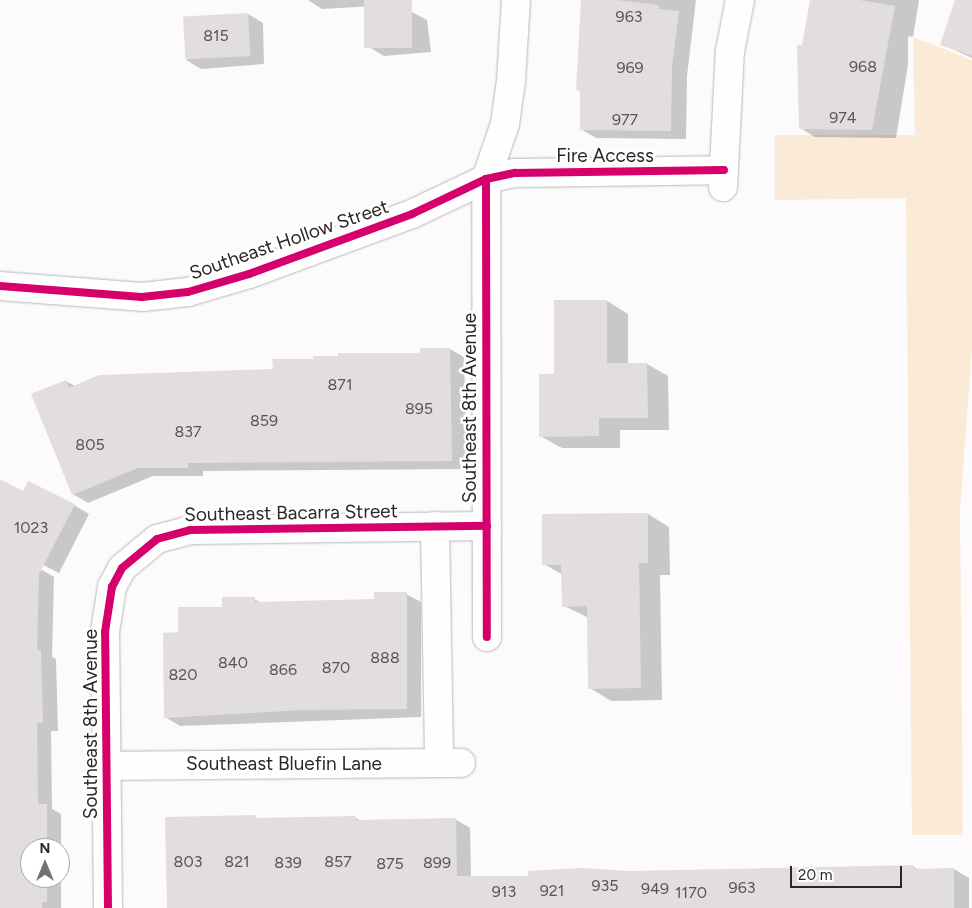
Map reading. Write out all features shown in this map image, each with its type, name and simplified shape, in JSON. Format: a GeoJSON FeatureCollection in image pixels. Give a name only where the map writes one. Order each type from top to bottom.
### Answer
{"type":"FeatureCollection","features":[{"type":"Feature","properties":{"kind":"street","name":"Southeast 8th Avenue"},"geometry":{"type":"LineString","coordinates":[[487,637],[486,179],[504,124],[516,0]]}},
{"type":"Feature","properties":{"kind":"street","name":"Fire Access"},"geometry":{"type":"LineString","coordinates":[[486,179],[515,173],[724,179],[730,51],[740,0]]}},
{"type":"Feature","properties":{"kind":"street","name":"Southeast Hollow Street"},"geometry":{"type":"LineString","coordinates":[[0,286],[96,295],[142,297],[196,290],[249,274],[412,214],[486,179]]}},
{"type":"Feature","properties":{"kind":"street","name":"Southeast Bluefin Lane"},"geometry":{"type":"LineString","coordinates":[[107,766],[450,763],[441,526]]}},
{"type":"Feature","properties":{"kind":"street","name":"Southeast Bacarra Street"},"geometry":{"type":"LineString","coordinates":[[141,551],[164,536],[190,530],[487,526]]}},
{"type":"Feature","properties":{"kind":"street","name":"Southeast 8th Avenue"},"geometry":{"type":"LineString","coordinates":[[108,908],[107,607],[116,578],[141,551]]}},
{"type":"Feature","properties":{"kind":"shaded area"},"geometry":{"type":"Polygon","coordinates":[[[913,37],[972,60],[972,349],[960,509],[963,835],[912,835],[906,198],[775,200],[775,135],[915,135],[913,37]]]}},
{"type":"Feature","properties":{"kind":"building"},"geometry":{"type":"Polygon","coordinates":[[[364,0],[412,0],[412,48],[364,48],[364,0]]]}},
{"type":"Feature","properties":{"kind":"building"},"geometry":{"type":"Polygon","coordinates":[[[581,0],[617,0],[659,5],[659,9],[679,11],[672,67],[671,131],[580,130],[580,90],[576,90],[581,0]]]}},
{"type":"Feature","properties":{"kind":"building"},"geometry":{"type":"Polygon","coordinates":[[[810,0],[859,0],[895,6],[872,130],[799,129],[797,45],[802,45],[810,0]]]}},
{"type":"Feature","properties":{"kind":"building"},"geometry":{"type":"Polygon","coordinates":[[[955,0],[972,0],[972,56],[940,45],[955,0]]]}},
{"type":"Feature","properties":{"kind":"building"},"geometry":{"type":"Polygon","coordinates":[[[248,13],[250,56],[185,59],[183,16],[248,13]]]}},
{"type":"Feature","properties":{"kind":"building"},"geometry":{"type":"Polygon","coordinates":[[[554,300],[607,300],[607,363],[647,363],[648,418],[599,418],[599,436],[539,437],[539,374],[554,374],[554,300]]]}},
{"type":"Feature","properties":{"kind":"building"},"geometry":{"type":"Polygon","coordinates":[[[420,348],[450,348],[452,461],[188,463],[188,468],[138,468],[72,495],[31,394],[66,380],[69,388],[99,375],[273,369],[272,359],[313,359],[313,356],[338,356],[338,353],[420,353],[420,348]]]}},
{"type":"Feature","properties":{"kind":"building"},"geometry":{"type":"Polygon","coordinates":[[[0,479],[23,491],[28,481],[75,504],[39,574],[37,650],[41,650],[43,723],[37,723],[38,804],[47,804],[47,838],[20,838],[20,888],[47,888],[47,902],[42,902],[42,908],[0,908],[0,479]]]}},
{"type":"Feature","properties":{"kind":"building"},"geometry":{"type":"Polygon","coordinates":[[[648,513],[648,563],[639,563],[641,688],[588,689],[587,606],[562,607],[561,565],[542,565],[542,514],[648,513]]]}},
{"type":"Feature","properties":{"kind":"building"},"geometry":{"type":"Polygon","coordinates":[[[374,592],[407,592],[407,709],[303,710],[164,718],[163,633],[178,632],[178,607],[222,607],[222,597],[255,597],[255,602],[374,599],[374,592]]]}},
{"type":"Feature","properties":{"kind":"building"},"geometry":{"type":"Polygon","coordinates":[[[256,815],[256,818],[356,816],[356,820],[456,818],[457,876],[528,876],[528,871],[582,868],[629,871],[914,865],[914,869],[954,868],[954,908],[167,908],[165,817],[256,815]]]}},
{"type":"Feature","properties":{"kind":"cycle path"},"geometry":{"type":"LineString","coordinates":[[0,286],[142,297],[188,292],[249,274],[412,214],[486,179],[515,173],[724,170]]}},
{"type":"Feature","properties":{"kind":"cycle path"},"geometry":{"type":"LineString","coordinates":[[486,179],[487,637]]}},
{"type":"Feature","properties":{"kind":"cycle path"},"geometry":{"type":"LineString","coordinates":[[108,908],[105,632],[112,587],[122,568],[157,539],[190,530],[487,526]]}}]}
